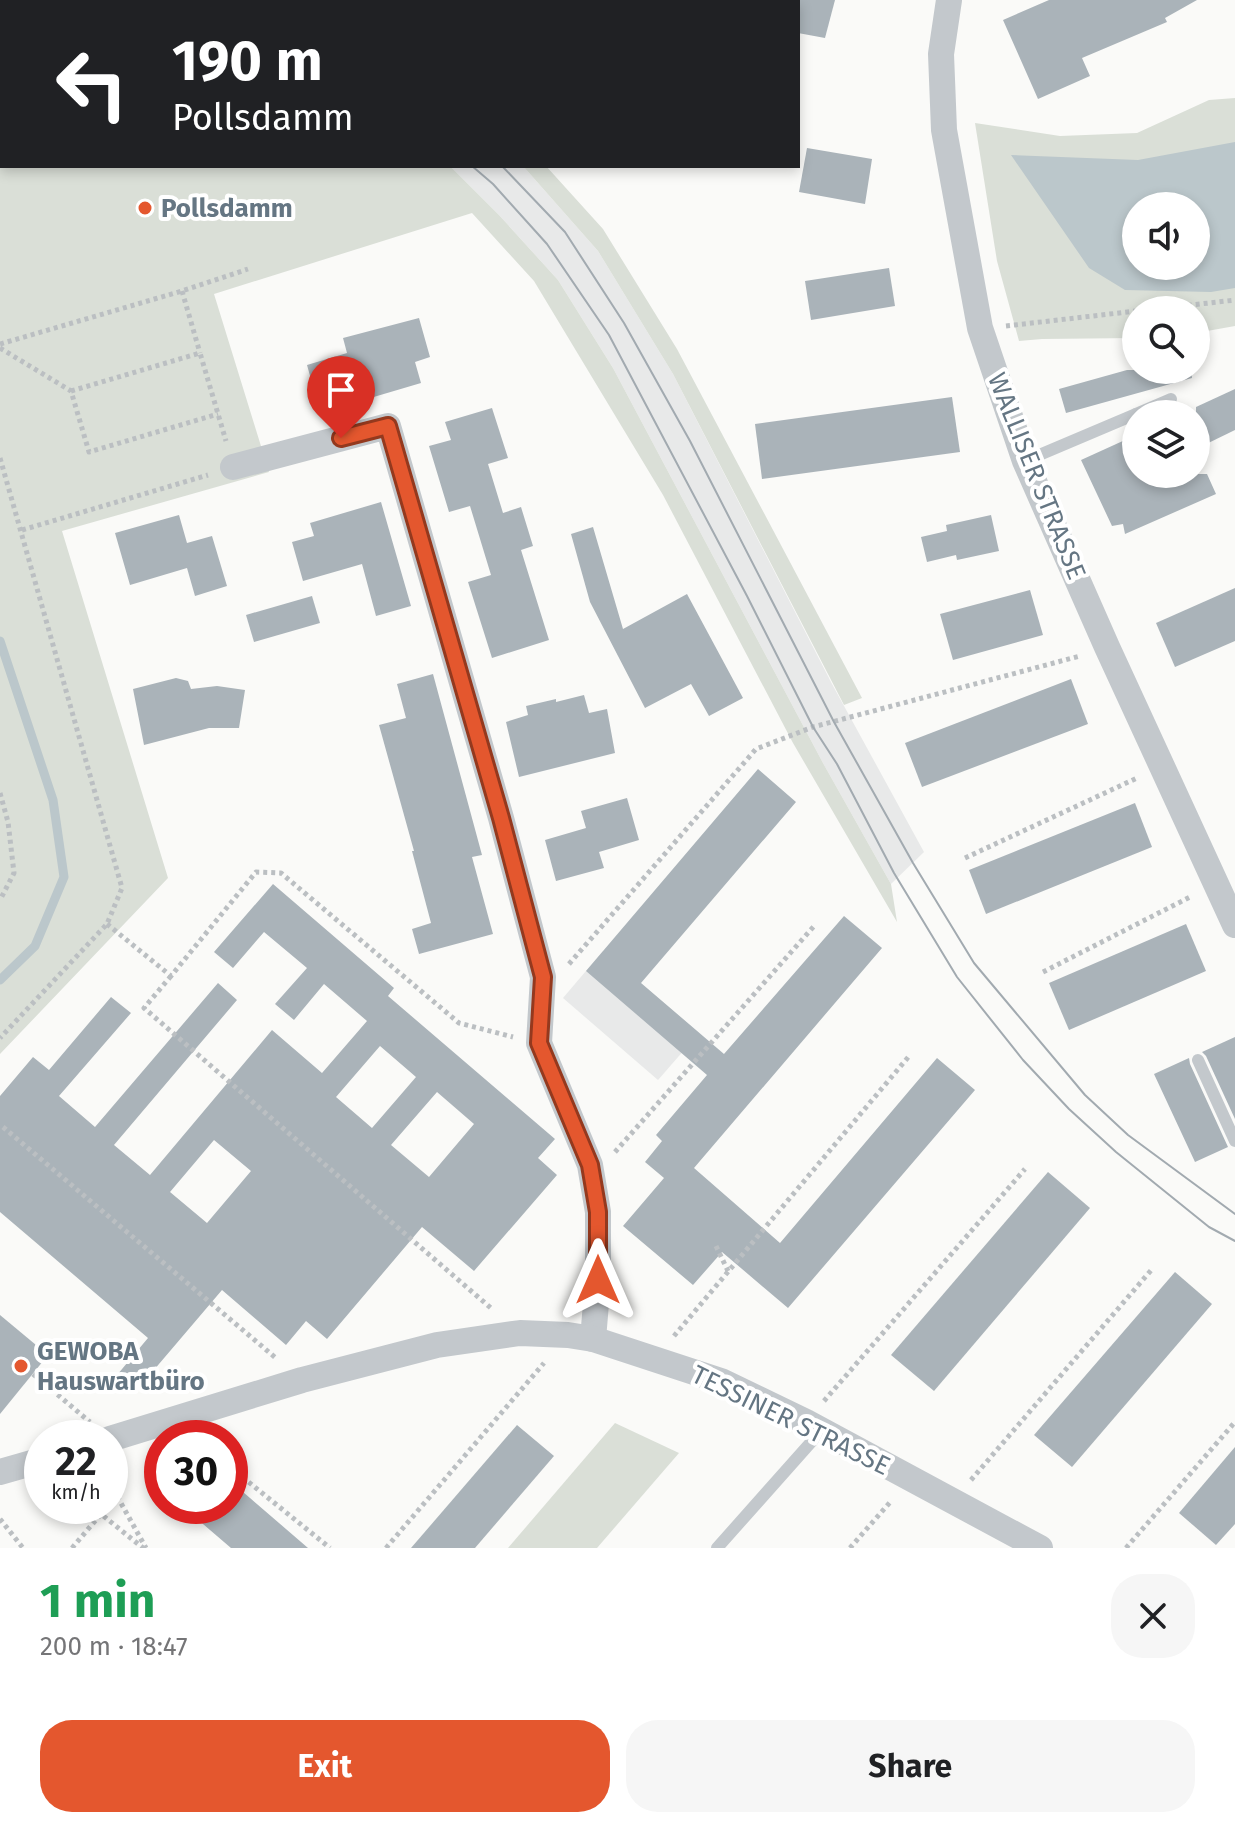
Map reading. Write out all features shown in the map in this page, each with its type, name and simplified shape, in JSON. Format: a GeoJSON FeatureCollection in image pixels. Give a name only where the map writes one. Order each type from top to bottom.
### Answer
{"type":"FeatureCollection","features":[{"type":"Feature","properties":{"kind":"street","name":"WALLISER STRASSE"},"geometry":{"type":"LineString","coordinates":[[949,0],[941,54],[944,130],[980,328],[1025,461],[1235,925]]}},
{"type":"Feature","properties":{"kind":"street"},"geometry":{"type":"LineString","coordinates":[[233,467],[388,426],[501,818],[543,977],[539,1043],[590,1165],[598,1212],[598,1280],[581,1337]]}},
{"type":"Feature","properties":{"kind":"street","name":"TESSINER STRASSE"},"geometry":{"type":"LineString","coordinates":[[128,1430],[437,1345],[520,1333],[581,1337],[656,1358],[721,1381],[813,1426],[1040,1548]]}},
{"type":"Feature","properties":{"kind":"street"},"geometry":{"type":"LineString","coordinates":[[0,1472],[24,1465]]}},
{"type":"Feature","properties":{"kind":"lane"},"geometry":{"type":"LineString","coordinates":[[1025,461],[1122,420]]}},
{"type":"Feature","properties":{"kind":"lane"},"geometry":{"type":"LineString","coordinates":[[1198,1060],[1235,1141]]}},
{"type":"Feature","properties":{"kind":"lane"},"geometry":{"type":"LineString","coordinates":[[717,1548],[813,1426]]}},
{"type":"Feature","properties":{"kind":"path"},"geometry":{"type":"LineString","coordinates":[[0,346],[248,269]]}},
{"type":"Feature","properties":{"kind":"path"},"geometry":{"type":"LineString","coordinates":[[21,530],[233,467],[182,291]]}},
{"type":"Feature","properties":{"kind":"path"},"geometry":{"type":"LineString","coordinates":[[1210,303],[1235,300]]}},
{"type":"Feature","properties":{"kind":"path"},"geometry":{"type":"LineString","coordinates":[[980,328],[1122,313]]}},
{"type":"Feature","properties":{"kind":"path"},"geometry":{"type":"LineString","coordinates":[[0,346],[71,391],[89,452],[218,414]]}},
{"type":"Feature","properties":{"kind":"path"},"geometry":{"type":"LineString","coordinates":[[71,391],[200,353]]}},
{"type":"Feature","properties":{"kind":"path"},"geometry":{"type":"LineString","coordinates":[[0,458],[122,888],[107,924],[0,1038]]}},
{"type":"Feature","properties":{"kind":"path"},"geometry":{"type":"LineString","coordinates":[[543,977],[565,969],[756,749],[813,727],[1107,647]]}},
{"type":"Feature","properties":{"kind":"path"},"geometry":{"type":"LineString","coordinates":[[965,858],[1163,766]]}},
{"type":"Feature","properties":{"kind":"path"},"geometry":{"type":"LineString","coordinates":[[0,796],[8,822],[14,873],[0,900]]}},
{"type":"Feature","properties":{"kind":"path"},"geometry":{"type":"LineString","coordinates":[[520,1333],[144,1008],[256,872],[281,873],[459,1023],[539,1043]]}},
{"type":"Feature","properties":{"kind":"path"},"geometry":{"type":"LineString","coordinates":[[1043,972],[1216,884]]}},
{"type":"Feature","properties":{"kind":"path"},"geometry":{"type":"LineString","coordinates":[[107,924],[171,976]]}},
{"type":"Feature","properties":{"kind":"path"},"geometry":{"type":"LineString","coordinates":[[590,1165],[611,1156],[815,925]]}},
{"type":"Feature","properties":{"kind":"path"},"geometry":{"type":"LineString","coordinates":[[656,1358],[910,1055]]}},
{"type":"Feature","properties":{"kind":"path"},"geometry":{"type":"LineString","coordinates":[[3,1127],[302,1380]]}},
{"type":"Feature","properties":{"kind":"path"},"geometry":{"type":"LineString","coordinates":[[813,1426],[1025,1169]]}},
{"type":"Feature","properties":{"kind":"path"},"geometry":{"type":"LineString","coordinates":[[716,1246],[728,1271]]}},
{"type":"Feature","properties":{"kind":"path"},"geometry":{"type":"LineString","coordinates":[[953,1500],[1153,1268]]}},
{"type":"Feature","properties":{"kind":"path"},"geometry":{"type":"LineString","coordinates":[[386,1548],[581,1337]]}},
{"type":"Feature","properties":{"kind":"path"},"geometry":{"type":"LineString","coordinates":[[33,1374],[87,1420]]}},
{"type":"Feature","properties":{"kind":"path"},"geometry":{"type":"LineString","coordinates":[[1126,1548],[1235,1422]]}},
{"type":"Feature","properties":{"kind":"path"},"geometry":{"type":"LineString","coordinates":[[850,1548],[911,1478]]}},
{"type":"Feature","properties":{"kind":"path"},"geometry":{"type":"LineString","coordinates":[[248,1482],[330,1548]]}},
{"type":"Feature","properties":{"kind":"path"},"geometry":{"type":"LineString","coordinates":[[128,1516],[145,1548]]}},
{"type":"Feature","properties":{"kind":"path"},"geometry":{"type":"LineString","coordinates":[[0,1519],[23,1548]]}},
{"type":"Feature","properties":{"kind":"path"},"geometry":{"type":"LineString","coordinates":[[72,1548],[92,1524]]}},
{"type":"Feature","properties":{"kind":"path"},"geometry":{"type":"LineString","coordinates":[[114,1524],[145,1548]]}},
{"type":"Feature","properties":{"kind":"shaded area"},"geometry":{"type":"Polygon","coordinates":[[[1235,98],[1235,326],[1210,330],[1210,296],[1122,296],[1122,338],[1019,341],[997,261],[975,123],[1060,136],[1137,133],[1209,100],[1235,98]]]}},
{"type":"Feature","properties":{"kind":"shaded area"},"geometry":{"type":"Polygon","coordinates":[[[1235,142],[1235,288],[1211,292],[1125,290],[1089,268],[1011,155],[1138,160],[1235,142]]]}},
{"type":"Feature","properties":{"kind":"shaded area"},"geometry":{"type":"Polygon","coordinates":[[[0,168],[452,168],[558,280],[613,368],[823,763],[891,884],[897,922],[793,743],[663,495],[534,281],[472,213],[214,294],[269,472],[62,531],[168,878],[0,1054],[0,168]]]}},
{"type":"Feature","properties":{"kind":"shaded area"},"geometry":{"type":"Polygon","coordinates":[[[452,168],[525,168],[598,251],[673,374],[832,684],[924,852],[891,884],[823,763],[613,368],[558,280],[452,168]]]}},
{"type":"Feature","properties":{"kind":"shaded area"},"geometry":{"type":"Polygon","coordinates":[[[525,168],[548,168],[603,229],[677,349],[862,698],[844,705],[673,374],[598,251],[525,168]]]}},
{"type":"Feature","properties":{"kind":"shaded area"},"geometry":{"type":"Polygon","coordinates":[[[603,951],[699,1033],[658,1080],[563,998],[603,951]]]}},
{"type":"Feature","properties":{"kind":"shaded area"},"geometry":{"type":"Polygon","coordinates":[[[615,1423],[679,1453],[597,1548],[508,1548],[615,1423]]]}},
{"type":"Feature","properties":{"kind":"building"},"geometry":{"type":"Polygon","coordinates":[[[800,0],[835,0],[825,38],[800,33],[800,0]]]}},
{"type":"Feature","properties":{"kind":"building"},"geometry":{"type":"Polygon","coordinates":[[[1049,0],[1197,0],[1165,18],[1167,22],[1082,58],[1090,76],[1038,99],[1003,20],[1049,0]]]}},
{"type":"Feature","properties":{"kind":"building"},"geometry":{"type":"Polygon","coordinates":[[[807,148],[872,159],[865,204],[799,192],[807,148]]]}},
{"type":"Feature","properties":{"kind":"building"},"geometry":{"type":"Polygon","coordinates":[[[889,268],[895,306],[811,320],[805,281],[889,268]]]}},
{"type":"Feature","properties":{"kind":"building"},"geometry":{"type":"Polygon","coordinates":[[[419,318],[430,357],[415,362],[421,383],[350,404],[344,382],[314,390],[307,365],[347,353],[343,338],[419,318]]]}},
{"type":"Feature","properties":{"kind":"building"},"geometry":{"type":"Polygon","coordinates":[[[1122,371],[1122,384],[1170,384],[1066,413],[1059,389],[1122,371]]]}},
{"type":"Feature","properties":{"kind":"building"},"geometry":{"type":"Polygon","coordinates":[[[1235,389],[1235,430],[1210,442],[1210,401],[1235,389]]]}},
{"type":"Feature","properties":{"kind":"building"},"geometry":{"type":"Polygon","coordinates":[[[952,397],[960,452],[762,479],[755,424],[952,397]]]}},
{"type":"Feature","properties":{"kind":"building"},"geometry":{"type":"Polygon","coordinates":[[[492,408],[508,458],[488,464],[503,513],[521,507],[533,546],[521,550],[549,640],[492,658],[468,582],[491,575],[470,506],[449,512],[429,446],[451,440],[445,422],[492,408]]]}},
{"type":"Feature","properties":{"kind":"building"},"geometry":{"type":"Polygon","coordinates":[[[1122,441],[1122,488],[1210,488],[1210,481],[1216,494],[1125,534],[1123,524],[1112,526],[1081,460],[1122,441]]]}},
{"type":"Feature","properties":{"kind":"building"},"geometry":{"type":"Polygon","coordinates":[[[381,502],[411,606],[376,616],[362,564],[303,581],[292,542],[314,536],[310,523],[381,502]]]}},
{"type":"Feature","properties":{"kind":"building"},"geometry":{"type":"Polygon","coordinates":[[[179,515],[187,543],[212,536],[227,586],[195,596],[187,568],[130,585],[115,533],[179,515]]]}},
{"type":"Feature","properties":{"kind":"building"},"geometry":{"type":"Polygon","coordinates":[[[991,515],[999,551],[957,560],[956,555],[927,562],[921,537],[947,531],[946,525],[991,515]]]}},
{"type":"Feature","properties":{"kind":"building"},"geometry":{"type":"Polygon","coordinates":[[[593,527],[623,629],[687,594],[743,698],[709,716],[691,684],[645,708],[590,602],[571,534],[593,527]]]}},
{"type":"Feature","properties":{"kind":"building"},"geometry":{"type":"Polygon","coordinates":[[[1235,588],[1235,641],[1175,667],[1156,623],[1235,588]]]}},
{"type":"Feature","properties":{"kind":"building"},"geometry":{"type":"Polygon","coordinates":[[[1030,590],[1043,635],[953,660],[940,614],[1030,590]]]}},
{"type":"Feature","properties":{"kind":"building"},"geometry":{"type":"Polygon","coordinates":[[[312,596],[320,623],[254,642],[246,615],[312,596]]]}},
{"type":"Feature","properties":{"kind":"building"},"geometry":{"type":"Polygon","coordinates":[[[433,674],[482,855],[472,857],[493,934],[419,954],[412,929],[431,923],[379,725],[406,718],[397,684],[433,674]]]}},
{"type":"Feature","properties":{"kind":"building"},"geometry":{"type":"Polygon","coordinates":[[[176,678],[188,681],[191,689],[217,686],[245,690],[239,728],[209,728],[144,745],[133,689],[176,678]]]}},
{"type":"Feature","properties":{"kind":"building"},"geometry":{"type":"Polygon","coordinates":[[[1071,679],[1088,724],[922,787],[905,743],[1071,679]]]}},
{"type":"Feature","properties":{"kind":"building"},"geometry":{"type":"Polygon","coordinates":[[[584,695],[589,713],[607,709],[615,753],[519,777],[506,722],[528,715],[526,706],[584,695]]]}},
{"type":"Feature","properties":{"kind":"building"},"geometry":{"type":"Polygon","coordinates":[[[758,769],[796,802],[641,983],[724,1054],[844,916],[882,948],[694,1168],[780,1243],[937,1058],[975,1090],[788,1308],[722,1252],[693,1285],[623,1226],[664,1178],[645,1162],[662,1141],[656,1135],[707,1075],[586,971],[758,769]]]}},
{"type":"Feature","properties":{"kind":"building"},"geometry":{"type":"Polygon","coordinates":[[[627,798],[639,840],[599,852],[604,868],[556,881],[545,840],[586,828],[581,811],[627,798]]]}},
{"type":"Feature","properties":{"kind":"building"},"geometry":{"type":"Polygon","coordinates":[[[1135,803],[1152,847],[986,914],[969,870],[1135,803]]]}},
{"type":"Feature","properties":{"kind":"building"},"geometry":{"type":"Polygon","coordinates":[[[273,884],[394,988],[388,996],[555,1139],[538,1158],[557,1175],[474,1271],[422,1227],[327,1339],[306,1321],[286,1345],[222,1290],[136,1391],[117,1375],[148,1338],[0,1212],[0,1096],[33,1057],[49,1070],[111,997],[131,1013],[59,1096],[95,1127],[218,983],[237,1000],[114,1145],[150,1175],[272,1030],[322,1073],[367,1021],[324,984],[294,1020],[275,1004],[307,968],[264,932],[233,968],[214,952],[273,884]],[[380,1046],[336,1097],[372,1128],[416,1077],[380,1046]],[[437,1092],[391,1145],[429,1177],[474,1124],[437,1092]],[[214,1140],[170,1192],[207,1223],[251,1171],[214,1140]]]}},
{"type":"Feature","properties":{"kind":"building"},"geometry":{"type":"Polygon","coordinates":[[[1186,924],[1206,971],[1069,1030],[1049,983],[1186,924]]]}},
{"type":"Feature","properties":{"kind":"building"},"geometry":{"type":"Polygon","coordinates":[[[1235,1037],[1235,1119],[1202,1052],[1235,1037]]]}},
{"type":"Feature","properties":{"kind":"building"},"geometry":{"type":"Polygon","coordinates":[[[1189,1058],[1228,1147],[1195,1162],[1154,1074],[1189,1058]]]}},
{"type":"Feature","properties":{"kind":"building"},"geometry":{"type":"Polygon","coordinates":[[[1048,1172],[1090,1208],[934,1391],[891,1355],[1048,1172]]]}},
{"type":"Feature","properties":{"kind":"building"},"geometry":{"type":"Polygon","coordinates":[[[1175,1272],[1212,1304],[1072,1467],[1034,1435],[1175,1272]]]}},
{"type":"Feature","properties":{"kind":"building"},"geometry":{"type":"Polygon","coordinates":[[[0,1315],[48,1355],[0,1414],[0,1315]]]}},
{"type":"Feature","properties":{"kind":"building"},"geometry":{"type":"Polygon","coordinates":[[[517,1425],[554,1456],[475,1548],[411,1548],[517,1425]]]}},
{"type":"Feature","properties":{"kind":"building"},"geometry":{"type":"Polygon","coordinates":[[[1235,1447],[1235,1524],[1216,1545],[1179,1513],[1235,1447]]]}},
{"type":"Feature","properties":{"kind":"building"},"geometry":{"type":"Polygon","coordinates":[[[248,1496],[308,1548],[231,1548],[203,1524],[248,1524],[248,1496]]]}},
{"type":"Feature","properties":{"kind":"waterway"},"geometry":{"type":"LineString","coordinates":[[0,641],[53,800],[64,877],[35,946],[0,980]]}},
{"type":"Feature","properties":{"kind":"tram line"},"geometry":{"type":"LineString","coordinates":[[474,168],[493,184],[547,244],[609,335],[813,727],[837,764],[894,873],[957,977],[1023,1060],[1069,1109],[1116,1152],[1209,1227],[1235,1241]]}},
{"type":"Feature","properties":{"kind":"tram line"},"geometry":{"type":"LineString","coordinates":[[504,168],[565,232],[624,323],[690,441],[834,722],[913,863],[974,963],[1085,1095],[1128,1135],[1235,1214]]}},
{"type":"Feature","properties":{"kind":"place","name":"Pollsdamm"},"geometry":{"type":"Point","coordinates":[145,208]}},
{"type":"Feature","properties":{"kind":"place","name":"GEWOBA Hauswartbüro"},"geometry":{"type":"Point","coordinates":[21,1366]}},
{"type":"Feature","properties":{"kind":"route"},"geometry":{"type":"LineString","coordinates":[[341,438],[388,426],[501,818],[543,977],[539,1043],[590,1165],[598,1212],[598,1280]]}}]}
